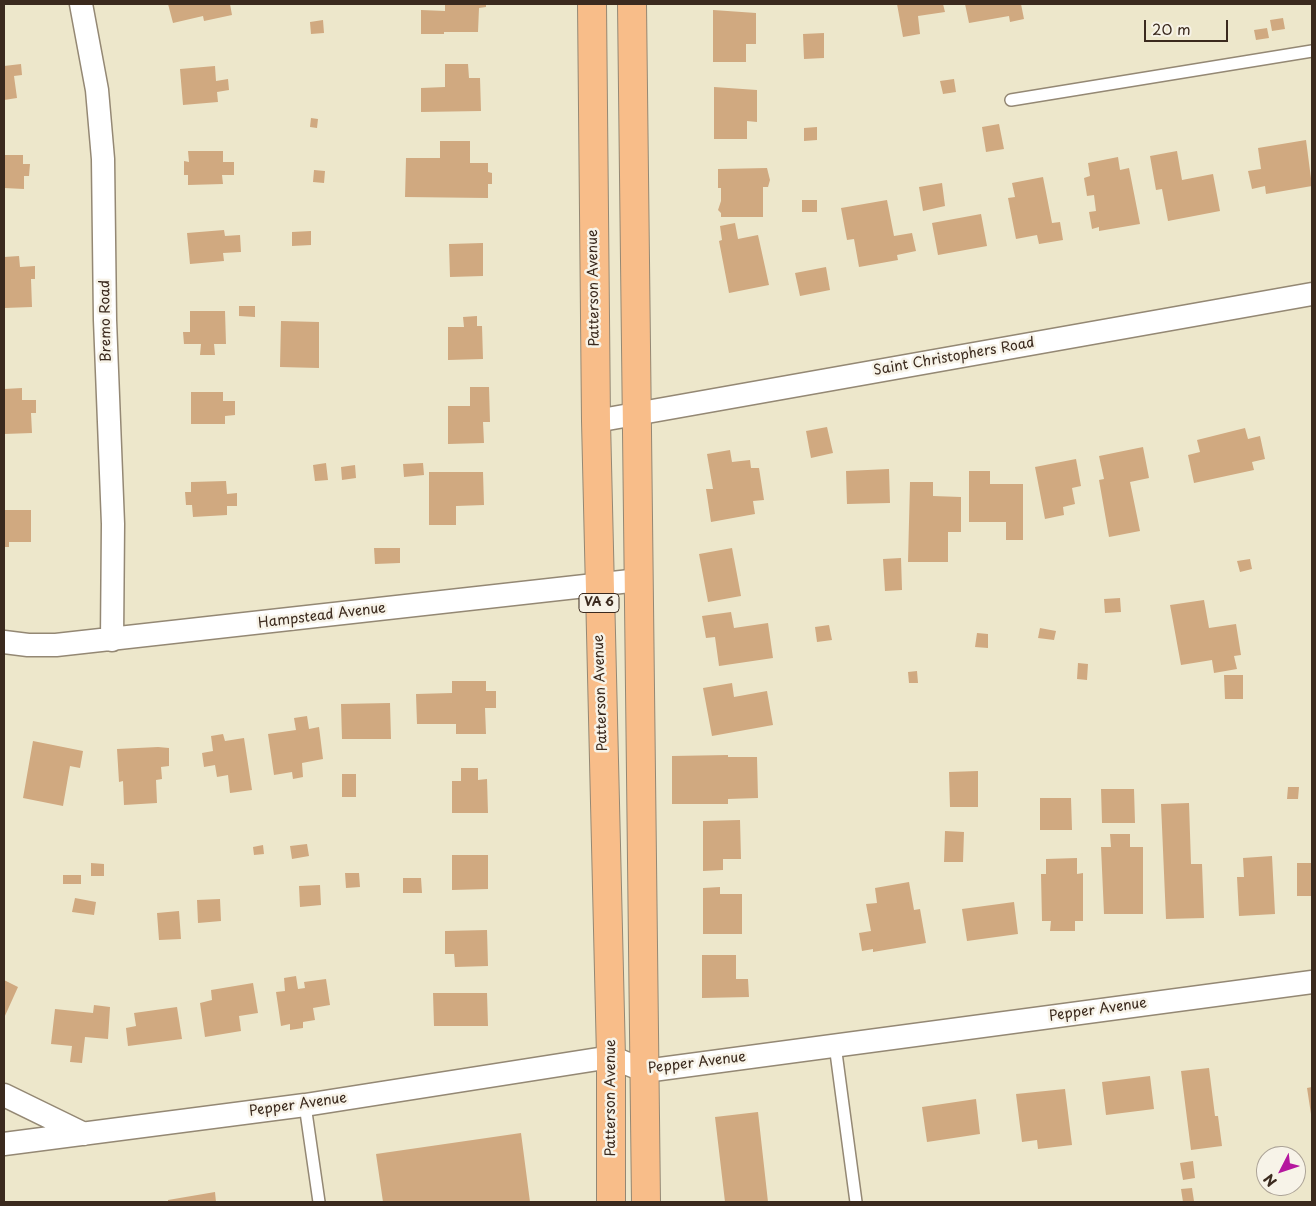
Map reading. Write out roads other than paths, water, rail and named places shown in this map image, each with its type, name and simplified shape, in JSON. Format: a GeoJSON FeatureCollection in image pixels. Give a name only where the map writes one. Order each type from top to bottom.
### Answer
{"type":"FeatureCollection","features":[{"type":"Feature","properties":{"kind":"main road","name":"Patterson Avenue"},"geometry":{"type":"LineString","coordinates":[[592,4],[598,584],[611,1057],[611,1202]]}},
{"type":"Feature","properties":{"kind":"main road","name":"VA 6"},"geometry":{"type":"LineString","coordinates":[[632,4],[646,1202]]}},
{"type":"Feature","properties":{"kind":"street","name":"Bremo Road"},"geometry":{"type":"LineString","coordinates":[[81,4],[97,90],[103,159],[105,320],[113,524],[112,640]]}},
{"type":"Feature","properties":{"kind":"street","name":"Saint Christophers Road"},"geometry":{"type":"LineString","coordinates":[[596,421],[1312,294]]}},
{"type":"Feature","properties":{"kind":"street","name":"Hampstead Avenue"},"geometry":{"type":"LineString","coordinates":[[4,642],[56,645],[112,640],[639,580]]}},
{"type":"Feature","properties":{"kind":"street","name":"Pepper Avenue"},"geometry":{"type":"LineString","coordinates":[[4,1144],[305,1104],[611,1057],[645,1071],[1312,982]]}},
{"type":"Feature","properties":{"kind":"street"},"geometry":{"type":"LineString","coordinates":[[4,1096],[84,1134]]}},
{"type":"Feature","properties":{"kind":"lane"},"geometry":{"type":"LineString","coordinates":[[1011,100],[1312,51]]}},
{"type":"Feature","properties":{"kind":"lane"},"geometry":{"type":"LineString","coordinates":[[834,1045],[856,1202]]}},
{"type":"Feature","properties":{"kind":"lane"},"geometry":{"type":"LineString","coordinates":[[305,1104],[319,1202]]}}]}
